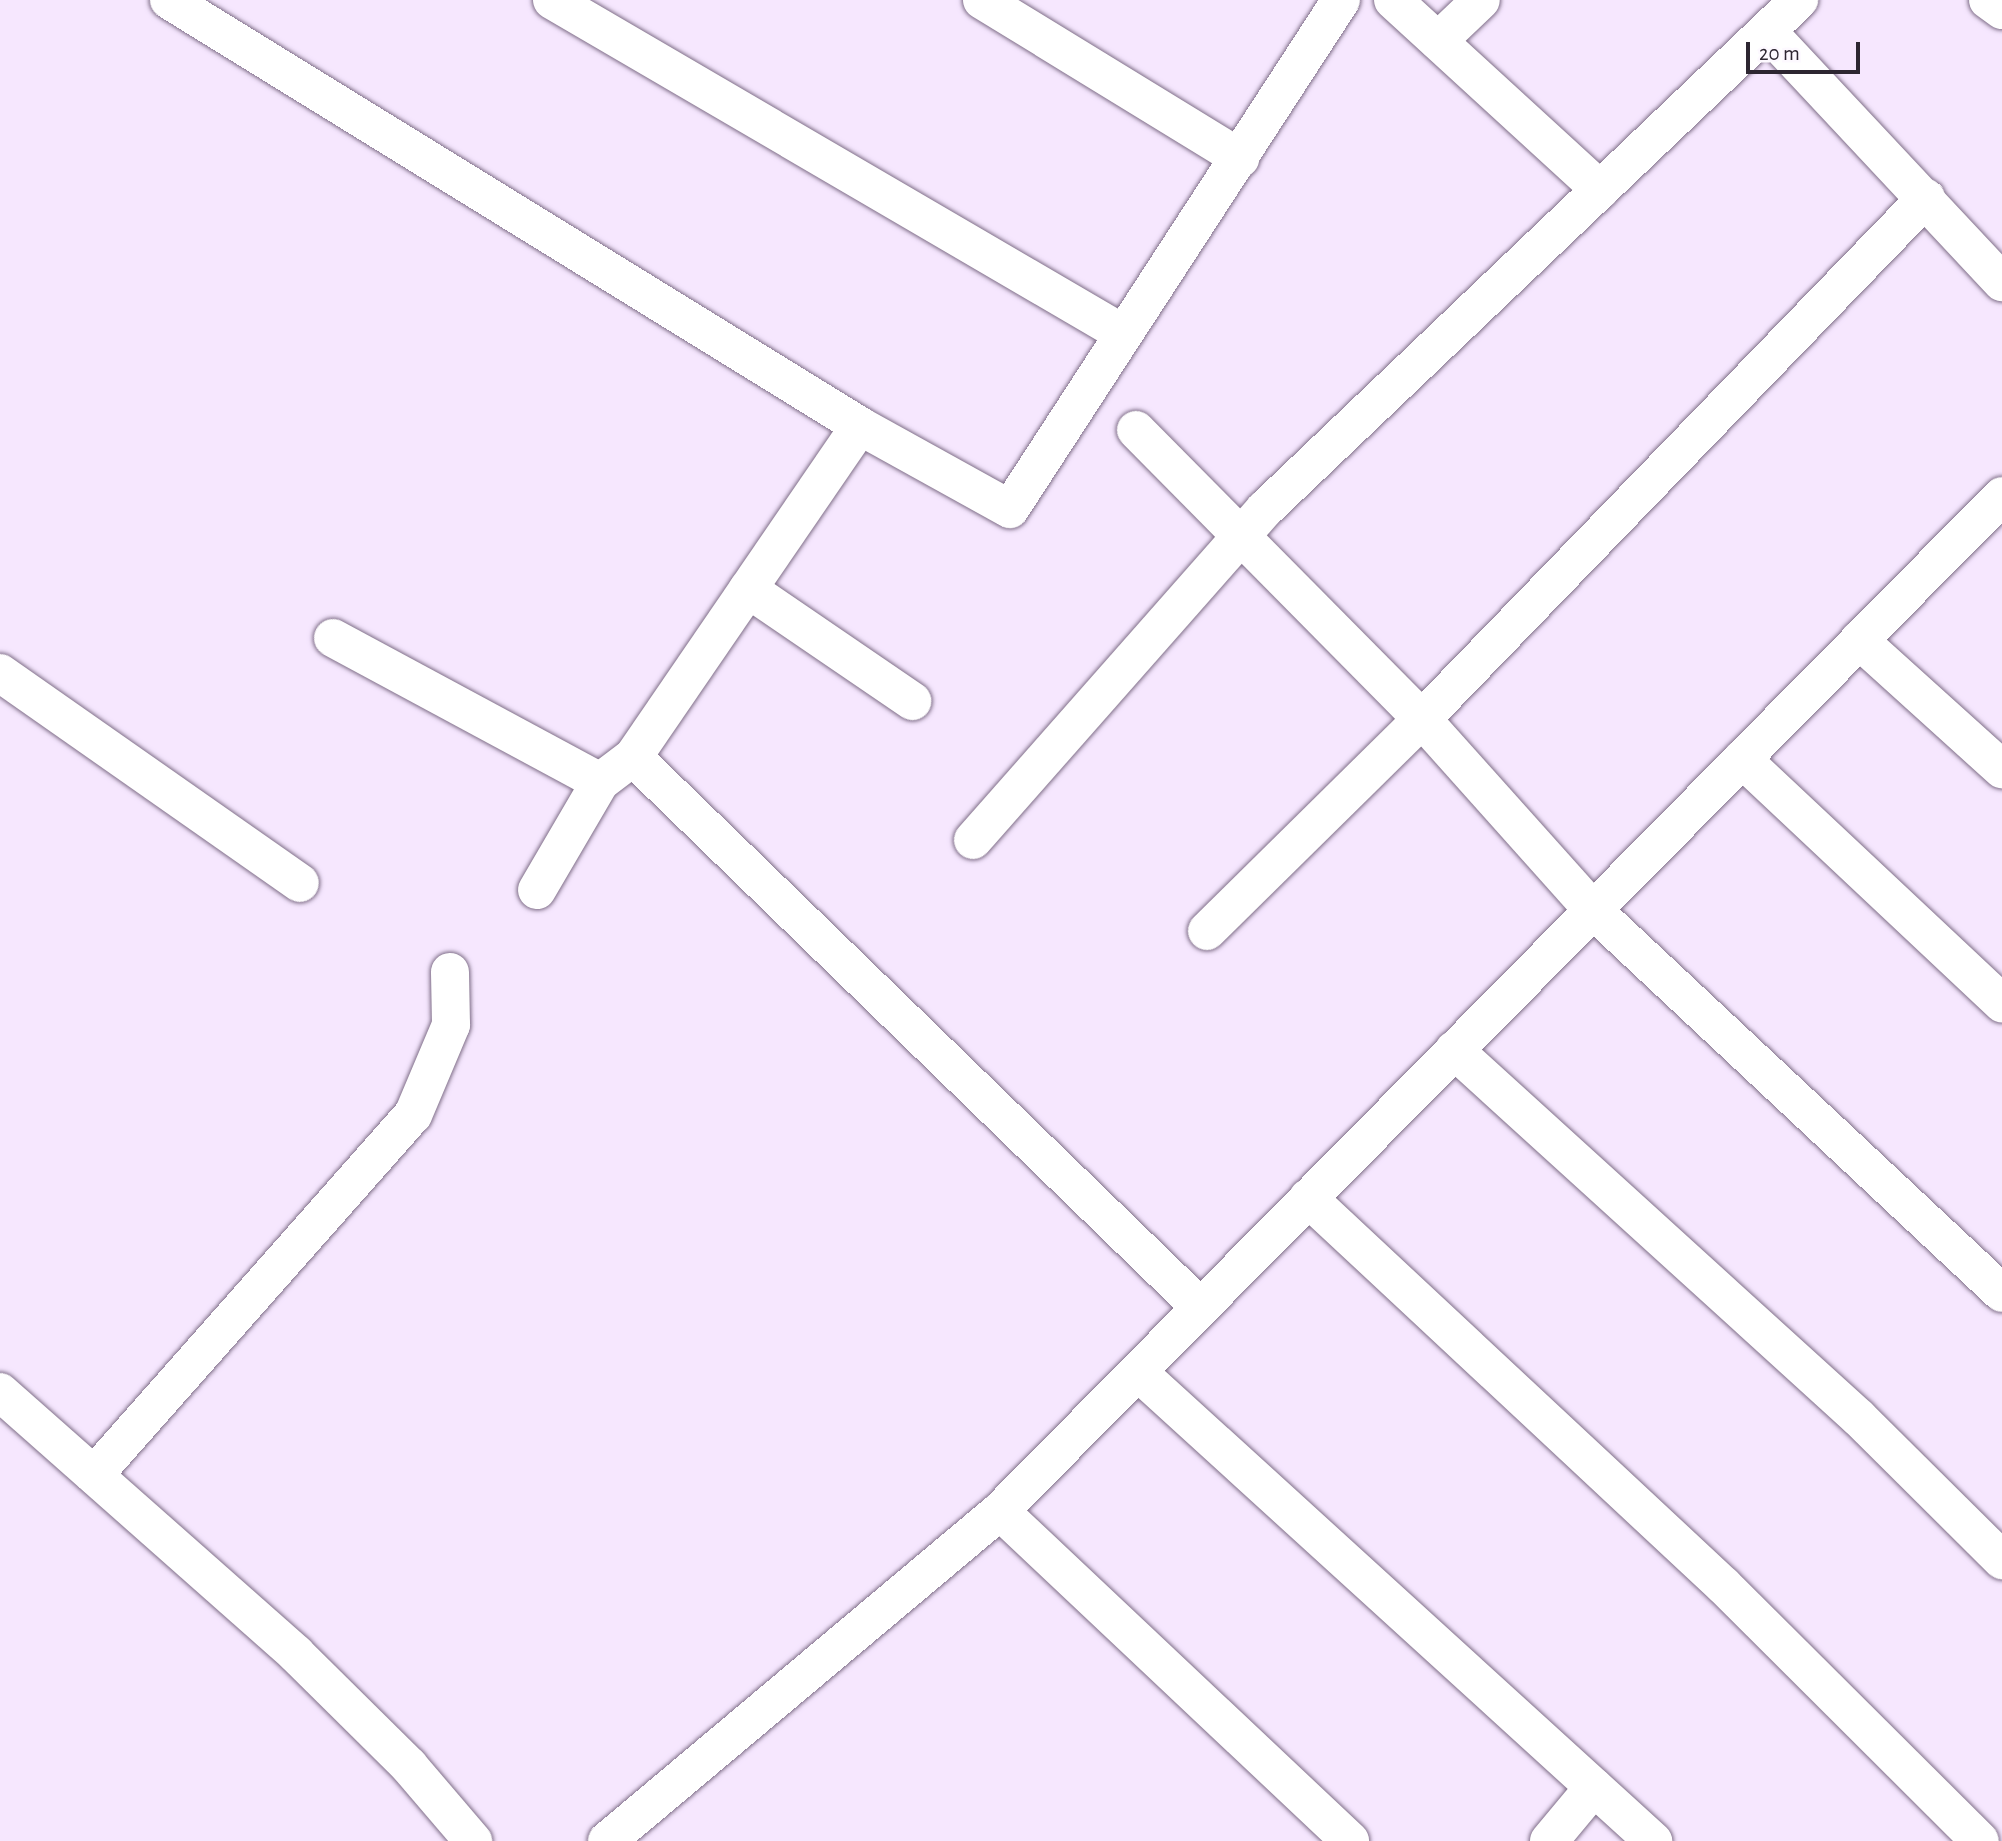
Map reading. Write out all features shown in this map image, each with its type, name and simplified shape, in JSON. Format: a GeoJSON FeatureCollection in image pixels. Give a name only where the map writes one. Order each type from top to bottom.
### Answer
{"type":"FeatureCollection","features":[{"type":"Feature","properties":{"kind":"street"},"geometry":{"type":"LineString","coordinates":[[169,0],[860,426],[1010,509],[1341,0]]}},
{"type":"Feature","properties":{"kind":"street"},"geometry":{"type":"LineString","coordinates":[[552,0],[1122,333]]}},
{"type":"Feature","properties":{"kind":"street"},"geometry":{"type":"LineString","coordinates":[[982,0],[1240,158]]}},
{"type":"Feature","properties":{"kind":"street"},"geometry":{"type":"LineString","coordinates":[[1393,0],[1600,190]]}},
{"type":"Feature","properties":{"kind":"street"},"geometry":{"type":"LineString","coordinates":[[1438,41],[1481,0]]}},
{"type":"Feature","properties":{"kind":"street"},"geometry":{"type":"LineString","coordinates":[[973,840],[1242,535],[1799,0]]}},
{"type":"Feature","properties":{"kind":"street"},"geometry":{"type":"LineString","coordinates":[[1988,0],[2002,9]]}},
{"type":"Feature","properties":{"kind":"street"},"geometry":{"type":"LineString","coordinates":[[1767,31],[2002,282]]}},
{"type":"Feature","properties":{"kind":"street"},"geometry":{"type":"LineString","coordinates":[[1207,931],[1422,719],[1926,198]]}},
{"type":"Feature","properties":{"kind":"street"},"geometry":{"type":"LineString","coordinates":[[537,890],[600,782],[633,757],[860,426]]}},
{"type":"Feature","properties":{"kind":"street"},"geometry":{"type":"LineString","coordinates":[[1136,430],[1422,719],[1593,911],[2002,1293]]}},
{"type":"Feature","properties":{"kind":"street"},"geometry":{"type":"LineString","coordinates":[[607,1841],[1000,1511],[2001,499]]}},
{"type":"Feature","properties":{"kind":"street"},"geometry":{"type":"LineString","coordinates":[[748,589],[912,701]]}},
{"type":"Feature","properties":{"kind":"street"},"geometry":{"type":"LineString","coordinates":[[333,638],[600,782]]}},
{"type":"Feature","properties":{"kind":"street"},"geometry":{"type":"LineString","coordinates":[[1859,640],[2002,769]]}},
{"type":"Feature","properties":{"kind":"street"},"geometry":{"type":"LineString","coordinates":[[0,673],[300,883]]}},
{"type":"Feature","properties":{"kind":"street"},"geometry":{"type":"LineString","coordinates":[[633,757],[1201,1308]]}},
{"type":"Feature","properties":{"kind":"street"},"geometry":{"type":"LineString","coordinates":[[1742,759],[2002,1003]]}},
{"type":"Feature","properties":{"kind":"street"},"geometry":{"type":"LineString","coordinates":[[94,1475],[413,1115],[451,1025],[450,972]]}},
{"type":"Feature","properties":{"kind":"street"},"geometry":{"type":"LineString","coordinates":[[1454,1050],[1859,1418],[2002,1560]]}},
{"type":"Feature","properties":{"kind":"street"},"geometry":{"type":"LineString","coordinates":[[1308,1198],[1724,1586],[1980,1841]]}},
{"type":"Feature","properties":{"kind":"street"},"geometry":{"type":"LineString","coordinates":[[1138,1371],[1653,1841]]}},
{"type":"Feature","properties":{"kind":"street"},"geometry":{"type":"LineString","coordinates":[[0,1392],[296,1654],[409,1766],[473,1841]]}},
{"type":"Feature","properties":{"kind":"street"},"geometry":{"type":"LineString","coordinates":[[1000,1511],[1350,1841]]}},
{"type":"Feature","properties":{"kind":"street"},"geometry":{"type":"LineString","coordinates":[[1549,1841],[1594,1787]]}}]}
